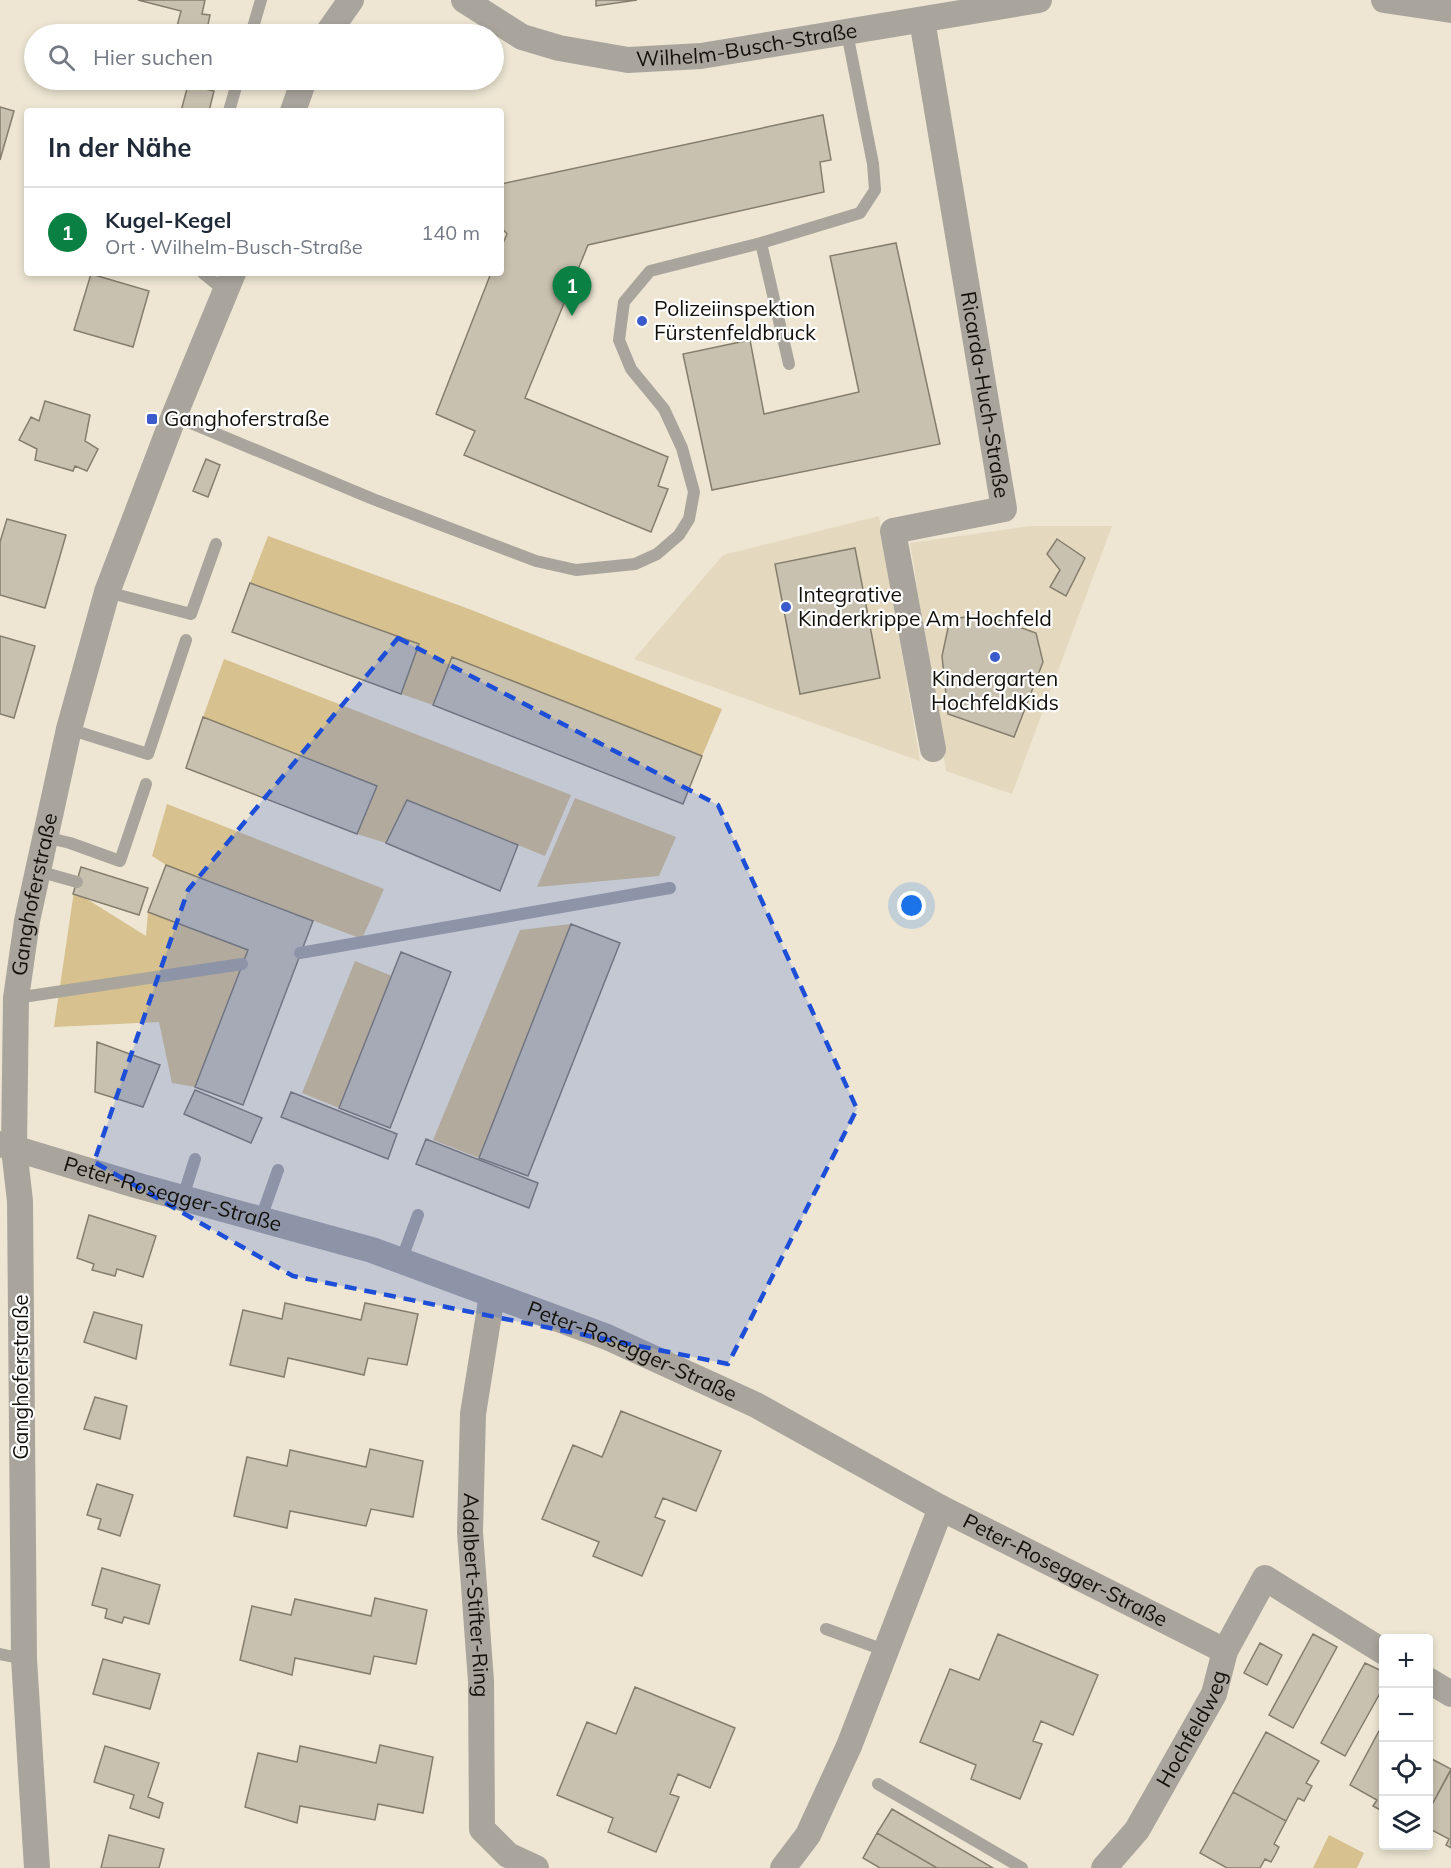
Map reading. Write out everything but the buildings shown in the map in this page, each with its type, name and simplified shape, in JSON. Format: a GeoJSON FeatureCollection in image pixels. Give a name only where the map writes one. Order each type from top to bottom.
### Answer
{"type":"FeatureCollection","features":[{"type":"Feature","properties":{"kind":"street"},"geometry":{"type":"LineString","coordinates":[[334,24],[351,0]]}},
{"type":"Feature","properties":{"kind":"street","name":"Wilhelm-Busch-Straße"},"geometry":{"type":"LineString","coordinates":[[464,0],[501,24]]}},
{"type":"Feature","properties":{"kind":"street","name":"Wilhelm-Busch-Straße"},"geometry":{"type":"LineString","coordinates":[[504,26],[522,38],[559,48],[628,60],[701,56],[1039,0]]}},
{"type":"Feature","properties":{"kind":"street"},"geometry":{"type":"LineString","coordinates":[[1384,0],[1451,10],[1450,0]]}},
{"type":"Feature","properties":{"kind":"street","name":"Ricarda-Huch-Straße"},"geometry":{"type":"LineString","coordinates":[[922,20],[1004,509],[893,531],[933,749]]}},
{"type":"Feature","properties":{"kind":"street"},"geometry":{"type":"LineString","coordinates":[[294,108],[297,90]]}},
{"type":"Feature","properties":{"kind":"street","name":"Ganghoferstraße"},"geometry":{"type":"LineString","coordinates":[[38,1868],[12,1656],[20,1202],[7,1146],[16,998],[27,921],[69,729],[107,592],[174,416],[229,282]]}},
{"type":"Feature","properties":{"kind":"street","name":"Peter-Rosegger-Straße"},"geometry":{"type":"LineString","coordinates":[[7,1146],[372,1250],[607,1337],[756,1405],[941,1508],[1225,1651]]}},
{"type":"Feature","properties":{"kind":"street","name":"Adalbert-Stifter-Ring"},"geometry":{"type":"LineString","coordinates":[[492,1295],[473,1414],[470,1532],[481,1681],[482,1829],[508,1855],[536,1868]]}},
{"type":"Feature","properties":{"kind":"street"},"geometry":{"type":"LineString","coordinates":[[783,1868],[808,1834],[835,1776],[941,1508]]}},
{"type":"Feature","properties":{"kind":"street","name":"Hochfeldweg"},"geometry":{"type":"LineString","coordinates":[[1104,1868],[1137,1830],[1214,1694],[1225,1651],[1264,1578],[1379,1650]]}},
{"type":"Feature","properties":{"kind":"street"},"geometry":{"type":"LineString","coordinates":[[1433,1683],[1451,1694]]}},
{"type":"Feature","properties":{"kind":"lane"},"geometry":{"type":"LineString","coordinates":[[254,24],[261,0]]}},
{"type":"Feature","properties":{"kind":"lane"},"geometry":{"type":"LineString","coordinates":[[174,416],[373,499],[536,561],[576,570],[635,564],[657,554],[679,535],[689,519],[694,492],[682,448],[664,410],[631,369],[618,340],[624,302],[650,271],[761,243],[860,213],[875,190],[873,164],[847,33]]}},
{"type":"Feature","properties":{"kind":"lane"},"geometry":{"type":"LineString","coordinates":[[230,108],[235,90]]}},
{"type":"Feature","properties":{"kind":"lane"},"geometry":{"type":"LineString","coordinates":[[761,243],[789,364]]}},
{"type":"Feature","properties":{"kind":"lane"},"geometry":{"type":"LineString","coordinates":[[212,276],[229,282]]}},
{"type":"Feature","properties":{"kind":"lane"},"geometry":{"type":"LineString","coordinates":[[107,592],[191,614],[216,544]]}},
{"type":"Feature","properties":{"kind":"lane"},"geometry":{"type":"LineString","coordinates":[[69,729],[148,754],[186,640]]}},
{"type":"Feature","properties":{"kind":"lane"},"geometry":{"type":"LineString","coordinates":[[45,837],[70,843],[120,861],[146,784]]}},
{"type":"Feature","properties":{"kind":"lane"},"geometry":{"type":"LineString","coordinates":[[38,871],[76,882]]}},
{"type":"Feature","properties":{"kind":"lane"},"geometry":{"type":"LineString","coordinates":[[300,953],[670,888]]}},
{"type":"Feature","properties":{"kind":"lane"},"geometry":{"type":"LineString","coordinates":[[16,998],[242,964]]}},
{"type":"Feature","properties":{"kind":"lane"},"geometry":{"type":"LineString","coordinates":[[183,1197],[195,1159]]}},
{"type":"Feature","properties":{"kind":"lane"},"geometry":{"type":"LineString","coordinates":[[261,1218],[278,1170]]}},
{"type":"Feature","properties":{"kind":"lane"},"geometry":{"type":"LineString","coordinates":[[401,1261],[418,1215]]}},
{"type":"Feature","properties":{"kind":"lane"},"geometry":{"type":"LineString","coordinates":[[826,1629],[884,1650]]}},
{"type":"Feature","properties":{"kind":"lane"},"geometry":{"type":"LineString","coordinates":[[878,1784],[1022,1868]]}},
{"type":"Feature","properties":{"kind":"highlighted area"},"geometry":{"type":"Polygon","coordinates":[[[398,638],[718,805],[857,1109],[728,1364],[293,1276],[94,1162],[188,890],[398,638]]]}},
{"type":"Feature","properties":{"kind":"shaded area","name":"Integrative Kinderkrippe Am Hochfeld"},"geometry":{"type":"Polygon","coordinates":[[[879,516],[920,761],[634,659],[723,555],[879,516]]]}},
{"type":"Feature","properties":{"kind":"shaded area","name":"Kindergarten HochfeldKids"},"geometry":{"type":"Polygon","coordinates":[[[1030,526],[1112,526],[1012,794],[946,771],[910,543],[1030,526]]]}},
{"type":"Feature","properties":{"kind":"shaded area"},"geometry":{"type":"Polygon","coordinates":[[[268,536],[469,609],[722,709],[702,756],[452,657],[433,705],[401,694],[419,644],[250,583],[268,536]]]}},
{"type":"Feature","properties":{"kind":"shaded area"},"geometry":{"type":"Polygon","coordinates":[[[224,659],[571,795],[545,856],[407,800],[386,843],[357,834],[377,786],[203,717],[224,659]]]}},
{"type":"Feature","properties":{"kind":"shaded area"},"geometry":{"type":"Polygon","coordinates":[[[575,798],[676,837],[659,876],[537,887],[575,798]]]}},
{"type":"Feature","properties":{"kind":"shaded area"},"geometry":{"type":"Polygon","coordinates":[[[167,804],[384,889],[362,939],[166,865],[152,856],[167,804]]]}},
{"type":"Feature","properties":{"kind":"shaded area"},"geometry":{"type":"Polygon","coordinates":[[[74,891],[146,936],[148,912],[248,950],[195,1087],[172,1083],[159,1022],[54,1027],[74,891]]]}},
{"type":"Feature","properties":{"kind":"shaded area"},"geometry":{"type":"Polygon","coordinates":[[[571,924],[479,1158],[433,1140],[520,930],[571,924]]]}},
{"type":"Feature","properties":{"kind":"shaded area"},"geometry":{"type":"Polygon","coordinates":[[[355,961],[392,976],[339,1108],[302,1093],[355,961]]]}},
{"type":"Feature","properties":{"kind":"shaded area"},"geometry":{"type":"Polygon","coordinates":[[[1329,1835],[1364,1853],[1357,1868],[1313,1868],[1329,1835]]]}},
{"type":"Feature","properties":{"kind":"place","name":"Kugel-Kegel"},"geometry":{"type":"Point","coordinates":[572,316]}},
{"type":"Feature","properties":{"kind":"place","name":"Polizeiinspektion Fürstenfeldbruck"},"geometry":{"type":"Point","coordinates":[642,321]}},
{"type":"Feature","properties":{"kind":"place","name":"Ganghoferstraße"},"geometry":{"type":"Point","coordinates":[152,419]}},
{"type":"Feature","properties":{"kind":"place","name":"Integrative Kinderkrippe Am Hochfeld"},"geometry":{"type":"Point","coordinates":[786,607]}},
{"type":"Feature","properties":{"kind":"place","name":"Kindergarten HochfeldKids"},"geometry":{"type":"Point","coordinates":[995,657]}}]}
